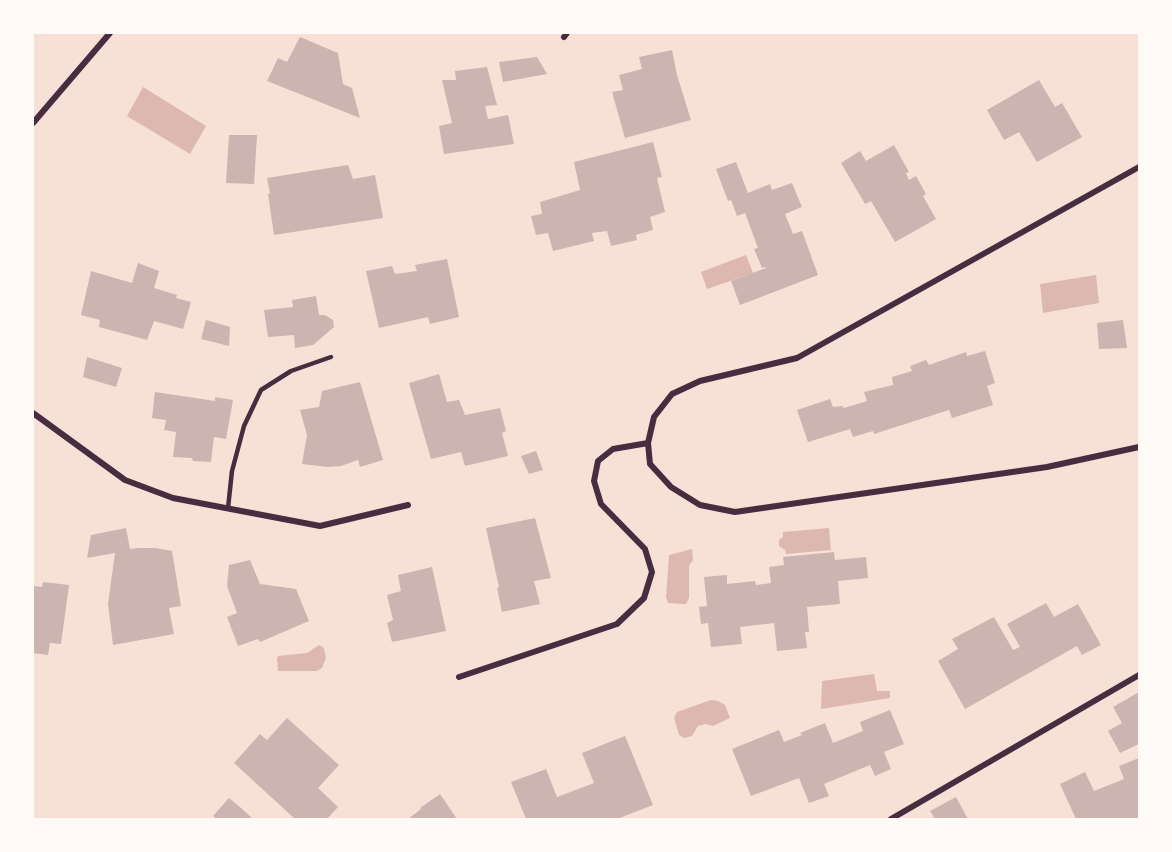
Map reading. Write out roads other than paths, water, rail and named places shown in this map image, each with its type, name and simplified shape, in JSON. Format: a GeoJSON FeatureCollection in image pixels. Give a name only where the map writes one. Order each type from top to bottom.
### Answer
{"type":"FeatureCollection","features":[{"type":"Feature","properties":{"kind":"street"},"geometry":{"type":"LineString","coordinates":[[33,123],[110,33]]}},
{"type":"Feature","properties":{"kind":"street"},"geometry":{"type":"LineString","coordinates":[[1139,167],[797,358],[700,381],[672,394],[654,417],[648,443],[650,464],[671,487],[700,505],[735,512],[1047,467],[1139,447]]}},
{"type":"Feature","properties":{"kind":"street"},"geometry":{"type":"LineString","coordinates":[[33,413],[125,480],[173,498],[320,526],[408,505]]}},
{"type":"Feature","properties":{"kind":"street"},"geometry":{"type":"LineString","coordinates":[[459,677],[617,624],[644,598],[652,572],[645,549],[601,504],[594,481],[598,461],[613,449],[648,443]]}},
{"type":"Feature","properties":{"kind":"street"},"geometry":{"type":"LineString","coordinates":[[891,819],[1139,675]]}},
{"type":"Feature","properties":{"kind":"lane"},"geometry":{"type":"LineString","coordinates":[[228,508],[232,471],[244,426],[261,390],[291,371],[331,357]]}}]}
